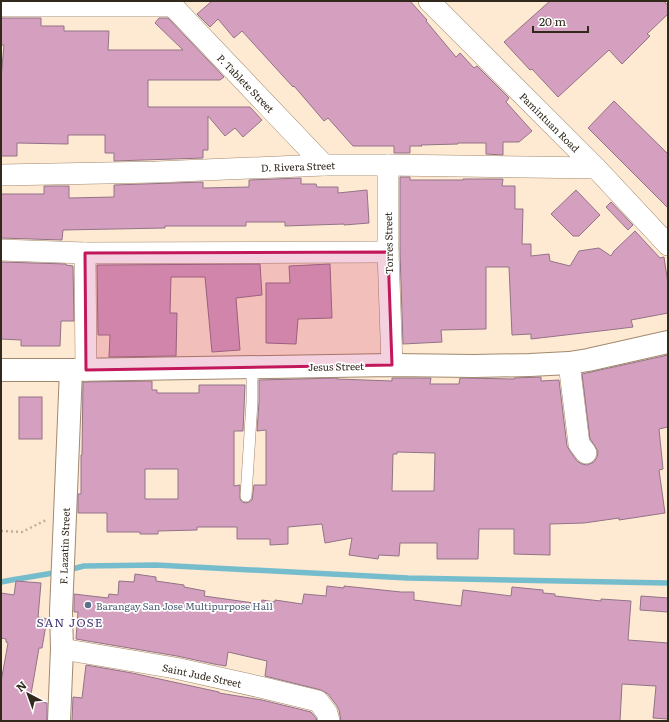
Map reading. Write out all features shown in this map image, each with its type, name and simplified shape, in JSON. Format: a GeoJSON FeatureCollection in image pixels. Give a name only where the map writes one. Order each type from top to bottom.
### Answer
{"type":"FeatureCollection","features":[{"type":"Feature","properties":{"kind":"street","name":"Pamintuan Road"},"geometry":{"type":"LineString","coordinates":[[429,1],[596,168],[668,245]]}},
{"type":"Feature","properties":{"kind":"street"},"geometry":{"type":"LineString","coordinates":[[1,6],[170,3]]}},
{"type":"Feature","properties":{"kind":"street","name":"P. Tablete Street"},"geometry":{"type":"LineString","coordinates":[[170,3],[324,165]]}},
{"type":"Feature","properties":{"kind":"street","name":"D. Rivera Street"},"geometry":{"type":"LineString","coordinates":[[1,175],[157,172],[324,165],[596,168]]}},
{"type":"Feature","properties":{"kind":"street","name":"Torres Street"},"geometry":{"type":"LineString","coordinates":[[388,165],[388,252],[392,365]]}},
{"type":"Feature","properties":{"kind":"street"},"geometry":{"type":"LineString","coordinates":[[1,250],[85,252],[388,252]]}},
{"type":"Feature","properties":{"kind":"street"},"geometry":{"type":"LineString","coordinates":[[79,370],[85,252]]}},
{"type":"Feature","properties":{"kind":"street","name":"Jesus Street"},"geometry":{"type":"LineString","coordinates":[[1,370],[392,365],[530,365],[570,363],[668,342]]}},
{"type":"Feature","properties":{"kind":"street"},"geometry":{"type":"LineString","coordinates":[[570,363],[579,444],[586,453]]}},
{"type":"Feature","properties":{"kind":"street","name":"F. Lazatin Street"},"geometry":{"type":"LineString","coordinates":[[59,721],[66,519],[79,370]]}},
{"type":"Feature","properties":{"kind":"street","name":"Saint Jude Street"},"geometry":{"type":"LineString","coordinates":[[62,649],[175,668],[318,701],[327,713],[329,721]]}},
{"type":"Feature","properties":{"kind":"lane"},"geometry":{"type":"LineString","coordinates":[[246,496],[252,402],[252,367]]}},
{"type":"Feature","properties":{"kind":"path"},"geometry":{"type":"LineString","coordinates":[[1,531],[22,532],[66,519]]}},
{"type":"Feature","properties":{"kind":"highlighted area"},"geometry":{"type":"Polygon","coordinates":[[[388,252],[392,365],[86,370],[85,253],[388,252]]]}},
{"type":"Feature","properties":{"kind":"building"},"geometry":{"type":"Polygon","coordinates":[[[212,1],[410,1],[456,57],[460,53],[474,68],[477,66],[509,98],[506,102],[532,131],[519,142],[503,142],[503,155],[486,154],[486,143],[410,146],[410,153],[394,153],[394,146],[353,146],[328,118],[324,121],[294,86],[293,87],[242,31],[234,38],[218,19],[210,27],[197,14],[212,1]]]}},
{"type":"Feature","properties":{"kind":"building"},"geometry":{"type":"Polygon","coordinates":[[[550,1],[664,1],[668,6],[668,14],[647,34],[650,36],[622,64],[609,50],[558,97],[504,42],[550,1]]]}},
{"type":"Feature","properties":{"kind":"building"},"geometry":{"type":"Polygon","coordinates":[[[1,18],[41,18],[41,26],[64,26],[64,31],[109,31],[108,50],[183,50],[155,23],[159,18],[168,18],[224,77],[220,80],[148,80],[148,107],[250,107],[262,120],[243,137],[235,128],[225,136],[208,116],[208,150],[203,150],[203,158],[114,161],[114,153],[105,153],[105,135],[68,135],[68,144],[17,143],[17,156],[1,156],[1,78],[4,45],[1,45],[1,18]]]}},
{"type":"Feature","properties":{"kind":"building"},"geometry":{"type":"Polygon","coordinates":[[[614,101],[668,154],[668,208],[588,128],[614,101]]]}},
{"type":"Feature","properties":{"kind":"building"},"geometry":{"type":"Polygon","coordinates":[[[400,177],[410,177],[410,180],[503,179],[502,186],[515,186],[515,209],[523,209],[522,244],[531,244],[531,256],[549,254],[550,261],[570,266],[579,251],[599,248],[611,256],[614,251],[635,231],[660,258],[664,257],[668,284],[668,313],[631,320],[633,327],[531,339],[531,334],[512,335],[509,267],[486,267],[486,329],[441,330],[442,342],[403,344],[400,252],[400,177]]]}},
{"type":"Feature","properties":{"kind":"building"},"geometry":{"type":"Polygon","coordinates":[[[301,178],[301,184],[316,184],[317,187],[338,187],[338,193],[367,190],[369,223],[285,226],[285,222],[246,222],[246,226],[165,226],[165,228],[63,230],[62,240],[1,238],[1,194],[44,194],[44,186],[69,186],[69,198],[114,197],[114,185],[203,182],[203,188],[249,187],[249,180],[301,178]]]}},
{"type":"Feature","properties":{"kind":"building"},"geometry":{"type":"Polygon","coordinates":[[[576,190],[600,215],[579,236],[573,236],[551,214],[576,190]]]}},
{"type":"Feature","properties":{"kind":"building"},"geometry":{"type":"Polygon","coordinates":[[[611,202],[633,225],[628,230],[606,207],[611,202]]]}},
{"type":"Feature","properties":{"kind":"building"},"geometry":{"type":"Polygon","coordinates":[[[1,262],[66,264],[73,266],[74,321],[61,321],[60,346],[21,346],[21,340],[1,339],[1,262]]]}},
{"type":"Feature","properties":{"kind":"building"},"geometry":{"type":"Polygon","coordinates":[[[260,264],[262,295],[236,298],[240,350],[212,352],[205,277],[171,277],[170,313],[177,313],[176,356],[109,357],[110,335],[98,335],[97,265],[260,264]]]}},
{"type":"Feature","properties":{"kind":"building"},"geometry":{"type":"Polygon","coordinates":[[[330,264],[332,318],[298,319],[296,344],[266,343],[266,283],[290,283],[289,266],[330,264]]]}},
{"type":"Feature","properties":{"kind":"building"},"geometry":{"type":"Polygon","coordinates":[[[668,355],[668,427],[659,429],[663,469],[659,470],[665,513],[619,520],[619,518],[584,523],[550,524],[550,555],[514,554],[514,529],[479,529],[478,559],[437,559],[437,543],[400,543],[399,556],[379,555],[378,559],[349,555],[352,538],[325,543],[322,524],[288,527],[288,544],[270,545],[270,539],[237,539],[237,527],[197,527],[197,530],[158,531],[158,534],[140,534],[140,532],[107,532],[107,513],[78,513],[78,494],[81,494],[83,382],[152,381],[152,390],[157,390],[157,393],[199,393],[199,385],[245,385],[243,431],[234,431],[234,486],[240,485],[240,499],[242,502],[246,503],[252,500],[254,485],[266,485],[266,430],[257,431],[259,380],[337,378],[392,381],[392,378],[431,378],[430,384],[459,384],[460,378],[514,379],[541,377],[541,381],[559,380],[567,446],[577,461],[587,465],[594,462],[598,452],[590,439],[582,374],[668,355]],[[397,452],[397,454],[393,454],[392,491],[434,491],[435,453],[397,452]],[[145,469],[145,499],[178,499],[178,469],[145,469]]]}},
{"type":"Feature","properties":{"kind":"building"},"geometry":{"type":"Polygon","coordinates":[[[19,397],[42,397],[42,439],[19,439],[19,397]]]}},
{"type":"Feature","properties":{"kind":"building"},"geometry":{"type":"Polygon","coordinates":[[[135,574],[156,577],[156,581],[184,585],[184,587],[205,591],[204,596],[261,604],[262,600],[275,602],[275,600],[302,604],[304,594],[326,596],[327,586],[414,592],[414,600],[461,606],[463,590],[511,596],[512,587],[543,590],[543,593],[555,594],[555,596],[601,601],[601,599],[631,601],[628,640],[668,643],[668,719],[653,718],[656,686],[622,684],[620,721],[341,721],[339,710],[328,694],[321,690],[265,676],[267,661],[228,652],[226,666],[76,639],[78,612],[74,612],[74,594],[108,598],[109,594],[118,595],[119,581],[134,582],[135,574]]]}},
{"type":"Feature","properties":{"kind":"building"},"geometry":{"type":"Polygon","coordinates":[[[16,581],[41,583],[38,617],[47,619],[42,648],[39,648],[30,700],[47,703],[47,721],[1,721],[1,682],[8,643],[6,642],[6,639],[1,638],[1,593],[14,595],[16,581]]]}},
{"type":"Feature","properties":{"kind":"building"},"geometry":{"type":"Polygon","coordinates":[[[641,596],[668,598],[668,612],[640,610],[641,596]]]}},
{"type":"Feature","properties":{"kind":"building"},"geometry":{"type":"Polygon","coordinates":[[[86,665],[132,673],[219,693],[262,700],[311,712],[317,721],[72,721],[73,697],[82,698],[86,665]]]}},
{"type":"Feature","properties":{"kind":"waterway"},"geometry":{"type":"LineString","coordinates":[[68,570],[84,566],[156,565],[408,578],[668,583]]}},
{"type":"Feature","properties":{"kind":"waterway"},"geometry":{"type":"LineString","coordinates":[[1,582],[58,572]]}},
{"type":"Feature","properties":{"kind":"place","name":"Barangay San Jose Multipurpose Hall"},"geometry":{"type":"Point","coordinates":[88,605]}},
{"type":"Feature","properties":{"kind":"district","name":"SAN JOSE"},"geometry":{"type":"Point","coordinates":[70,622]}}]}
